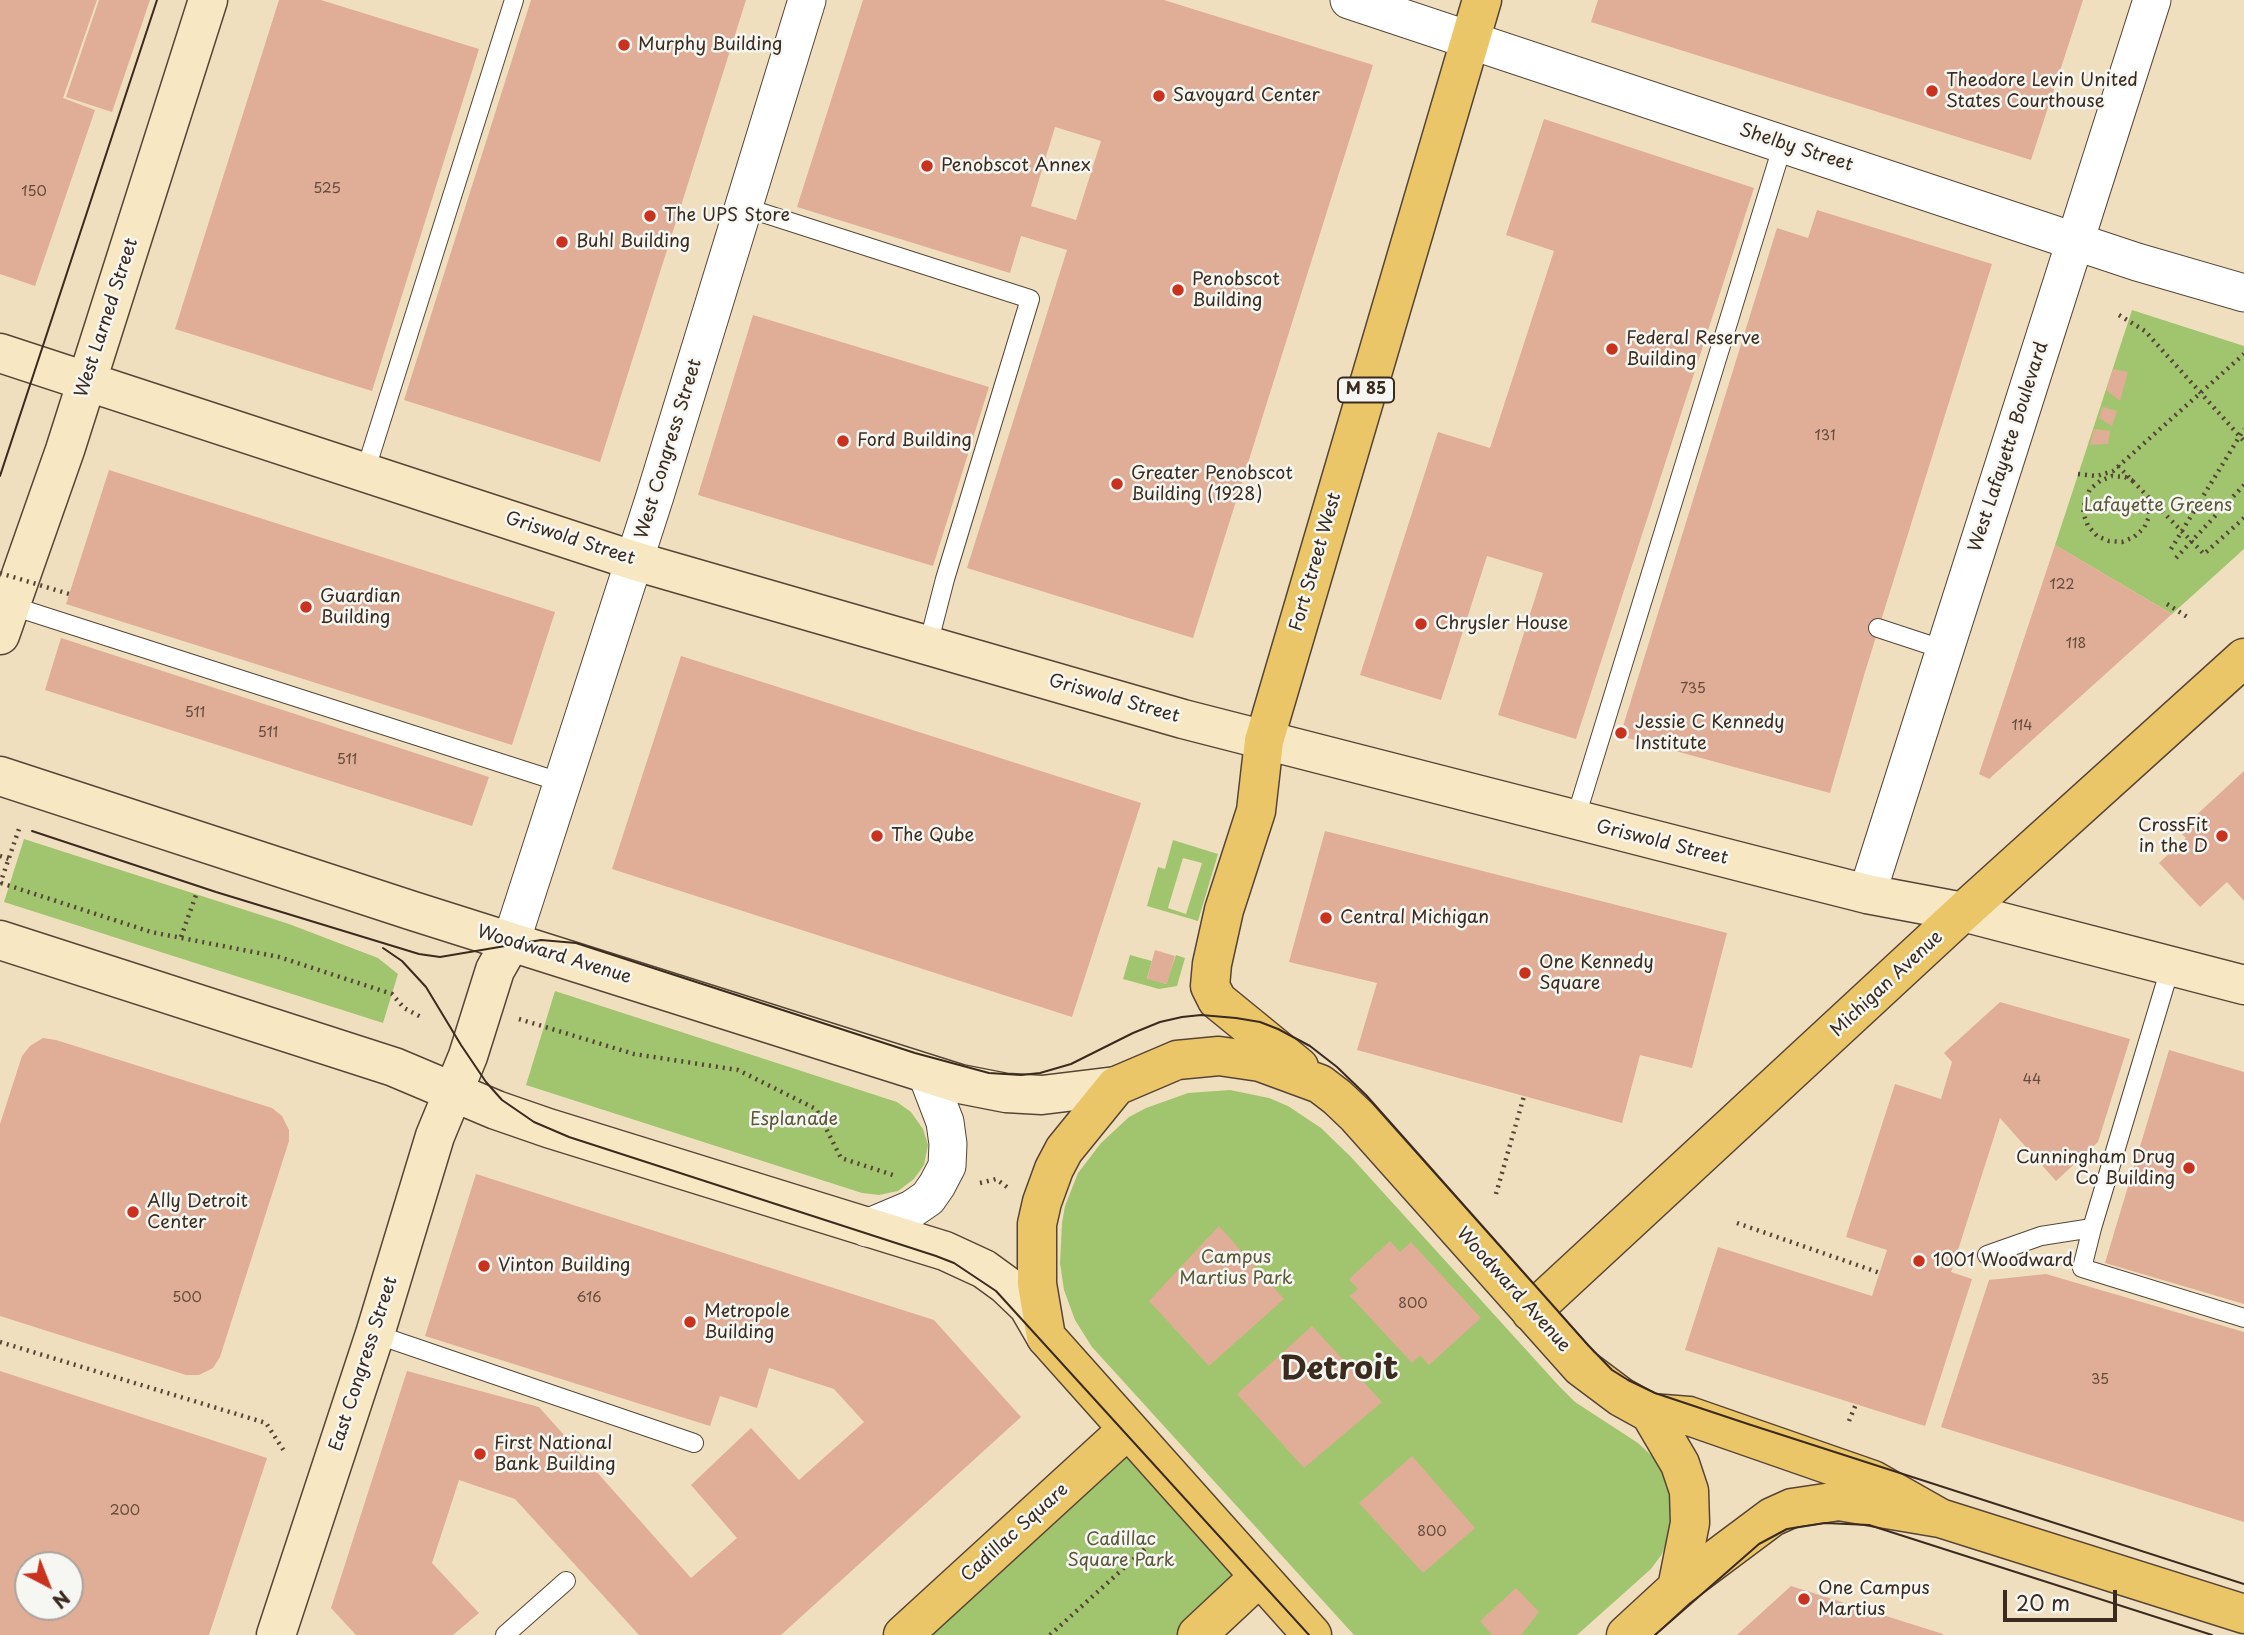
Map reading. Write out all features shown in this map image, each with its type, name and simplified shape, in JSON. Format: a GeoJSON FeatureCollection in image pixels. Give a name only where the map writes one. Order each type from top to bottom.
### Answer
{"type":"FeatureCollection","features":[{"type":"Feature","properties":{"kind":"main road","name":"Fort Street West"},"geometry":{"type":"LineString","coordinates":[[1320,1084],[1217,1000],[1210,986],[1212,964],[1222,919],[1256,811],[1264,741],[1482,0]]}},
{"type":"Feature","properties":{"kind":"main road","name":"Michigan Avenue"},"geometry":{"type":"LineString","coordinates":[[1531,1312],[1963,912],[2244,657]]}},
{"type":"Feature","properties":{"kind":"main road","name":"Woodward Avenue"},"geometry":{"type":"LineString","coordinates":[[1046,1337],[1037,1284],[1037,1224],[1042,1202],[1064,1150],[1116,1086],[1177,1060],[1219,1056],[1260,1062],[1320,1084],[1357,1116],[1581,1367],[1604,1385],[1650,1413],[1689,1416],[1873,1480],[1940,1518]]}},
{"type":"Feature","properties":{"kind":"main road"},"geometry":{"type":"LineString","coordinates":[[1046,1337],[1312,1635]]}},
{"type":"Feature","properties":{"kind":"main road"},"geometry":{"type":"LineString","coordinates":[[1650,1413],[1680,1464],[1689,1490],[1689,1531],[1677,1588]]}},
{"type":"Feature","properties":{"kind":"main road","name":"Cadillac Square"},"geometry":{"type":"LineString","coordinates":[[903,1635],[1127,1430]]}},
{"type":"Feature","properties":{"kind":"main road","name":"Woodward Avenue"},"geometry":{"type":"LineString","coordinates":[[1626,1635],[1677,1588],[1755,1528],[1792,1508],[1839,1500],[1940,1518],[2244,1614]]}},
{"type":"Feature","properties":{"kind":"main road"},"geometry":{"type":"LineString","coordinates":[[1197,1635],[1259,1577]]}},
{"type":"Feature","properties":{"kind":"street","name":"West Larned Street"},"geometry":{"type":"LineString","coordinates":[[3,604],[65,450],[208,0]]}},
{"type":"Feature","properties":{"kind":"street","name":"West Congress Street"},"geometry":{"type":"LineString","coordinates":[[453,1093],[468,1056],[495,970],[511,942],[635,561],[807,0]]}},
{"type":"Feature","properties":{"kind":"street","name":"Shelby Street"},"geometry":{"type":"LineString","coordinates":[[1349,0],[2075,241],[2244,293]]}},
{"type":"Feature","properties":{"kind":"street","name":"West Lafayette Boulevard"},"geometry":{"type":"LineString","coordinates":[[1867,894],[2152,0]]}},
{"type":"Feature","properties":{"kind":"street","name":"Griswold Street"},"geometry":{"type":"LineString","coordinates":[[0,353],[635,561],[1264,741],[1867,894],[1963,912],[2244,985]]}},
{"type":"Feature","properties":{"kind":"street","name":"Woodward Avenue"},"geometry":{"type":"LineString","coordinates":[[0,776],[927,1075],[960,1084],[1028,1094],[1116,1086]]}},
{"type":"Feature","properties":{"kind":"street"},"geometry":{"type":"LineString","coordinates":[[0,940],[394,1067],[453,1093],[548,1128],[945,1251],[984,1269],[1006,1285],[1028,1306],[1046,1337]]}},
{"type":"Feature","properties":{"kind":"street"},"geometry":{"type":"LineString","coordinates":[[867,1228],[912,1209],[928,1198],[947,1166],[945,1122],[927,1075]]}},
{"type":"Feature","properties":{"kind":"street","name":"East Congress Street"},"geometry":{"type":"LineString","coordinates":[[282,1631],[435,1136],[453,1093]]}},
{"type":"Feature","properties":{"kind":"lane"},"geometry":{"type":"LineString","coordinates":[[365,472],[514,0]]}},
{"type":"Feature","properties":{"kind":"lane"},"geometry":{"type":"LineString","coordinates":[[1576,820],[1783,144]]}},
{"type":"Feature","properties":{"kind":"lane"},"geometry":{"type":"LineString","coordinates":[[744,207],[1030,299],[945,579],[928,645]]}},
{"type":"Feature","properties":{"kind":"lane"},"geometry":{"type":"LineString","coordinates":[[3,604],[563,783]]}},
{"type":"Feature","properties":{"kind":"lane"},"geometry":{"type":"LineString","coordinates":[[1878,628],[1945,650]]}},
{"type":"Feature","properties":{"kind":"lane"},"geometry":{"type":"LineString","coordinates":[[2171,965],[2082,1268],[2244,1318]]}},
{"type":"Feature","properties":{"kind":"lane"},"geometry":{"type":"LineString","coordinates":[[1987,1255],[2041,1236],[2092,1228]]}},
{"type":"Feature","properties":{"kind":"lane"},"geometry":{"type":"LineString","coordinates":[[375,1334],[694,1443]]}},
{"type":"Feature","properties":{"kind":"lane"},"geometry":{"type":"LineString","coordinates":[[505,1635],[566,1581]]}},
{"type":"Feature","properties":{"kind":"path"},"geometry":{"type":"LineString","coordinates":[[2119,316],[2145,331],[2244,441]]}},
{"type":"Feature","properties":{"kind":"path"},"geometry":{"type":"LineString","coordinates":[[2078,474],[2097,476],[2113,471],[2244,354]]}},
{"type":"Feature","properties":{"kind":"path"},"geometry":{"type":"LineString","coordinates":[[2171,549],[2244,429]]}},
{"type":"Feature","properties":{"kind":"path"},"geometry":{"type":"LineString","coordinates":[[2118,466],[2204,554],[2244,518]]}},
{"type":"Feature","properties":{"kind":"path"},"geometry":{"type":"LineString","coordinates":[[2133,481],[2112,476],[2090,489],[2084,513],[2088,526],[2097,536],[2122,542],[2134,537],[2144,528],[2149,517],[2150,504],[2146,495]]}},
{"type":"Feature","properties":{"kind":"path"},"geometry":{"type":"LineString","coordinates":[[2176,558],[2244,485]]}},
{"type":"Feature","properties":{"kind":"path"},"geometry":{"type":"LineString","coordinates":[[3,604],[69,594]]}},
{"type":"Feature","properties":{"kind":"path"},"geometry":{"type":"LineString","coordinates":[[2167,604],[2189,618]]}},
{"type":"Feature","properties":{"kind":"path"},"geometry":{"type":"LineString","coordinates":[[20,826],[0,884],[151,932],[279,957],[391,994],[404,1008],[423,1018]]}},
{"type":"Feature","properties":{"kind":"path"},"geometry":{"type":"LineString","coordinates":[[0,856],[9,859]]}},
{"type":"Feature","properties":{"kind":"path"},"geometry":{"type":"LineString","coordinates":[[181,937],[195,895]]}},
{"type":"Feature","properties":{"kind":"path"},"geometry":{"type":"LineString","coordinates":[[516,1019],[634,1055],[738,1070],[816,1109],[841,1158],[902,1178]]}},
{"type":"Feature","properties":{"kind":"path"},"geometry":{"type":"LineString","coordinates":[[1496,1194],[1524,1096]]}},
{"type":"Feature","properties":{"kind":"path"},"geometry":{"type":"LineString","coordinates":[[972,1185],[996,1179],[1014,1191]]}},
{"type":"Feature","properties":{"kind":"path"},"geometry":{"type":"LineString","coordinates":[[1737,1223],[1880,1273]]}},
{"type":"Feature","properties":{"kind":"path"},"geometry":{"type":"LineString","coordinates":[[0,1342],[266,1423],[286,1454]]}},
{"type":"Feature","properties":{"kind":"path"},"geometry":{"type":"LineString","coordinates":[[1849,1422],[1856,1404]]}},
{"type":"Feature","properties":{"kind":"path"},"geometry":{"type":"LineString","coordinates":[[1050,1635],[1157,1538]]}},
{"type":"Feature","properties":{"kind":"green space","name":"Lafayette Greens"},"geometry":{"type":"Polygon","coordinates":[[[2132,310],[2244,346],[2244,549],[2172,614],[2055,545],[2132,310]]]}},
{"type":"Feature","properties":{"kind":"green space"},"geometry":{"type":"Polygon","coordinates":[[[24,839],[289,924],[378,958],[398,974],[383,1023],[4,902],[24,839]]]}},
{"type":"Feature","properties":{"kind":"green space"},"geometry":{"type":"Polygon","coordinates":[[[1173,840],[1218,854],[1198,921],[1147,906],[1158,867],[1165,869],[1173,840]],[[1183,858],[1168,908],[1186,914],[1202,863],[1183,858]]]}},
{"type":"Feature","properties":{"kind":"green space"},"geometry":{"type":"Polygon","coordinates":[[[1130,955],[1152,961],[1147,978],[1166,984],[1176,955],[1185,958],[1177,986],[1159,989],[1123,979],[1130,955]]]}},
{"type":"Feature","properties":{"kind":"green space","name":"Esplanade"},"geometry":{"type":"Polygon","coordinates":[[[555,991],[897,1102],[911,1112],[923,1129],[928,1145],[924,1165],[914,1179],[898,1191],[879,1195],[862,1193],[526,1085],[555,991]]]}},
{"type":"Feature","properties":{"kind":"green space","name":"Campus Martius Park"},"geometry":{"type":"Polygon","coordinates":[[[1230,1090],[1269,1098],[1288,1106],[1321,1128],[1351,1157],[1575,1402],[1638,1443],[1654,1458],[1665,1478],[1673,1513],[1662,1554],[1651,1569],[1577,1635],[1354,1635],[1092,1347],[1075,1320],[1064,1290],[1060,1263],[1065,1206],[1078,1173],[1101,1143],[1129,1117],[1188,1093],[1230,1090]]]}},
{"type":"Feature","properties":{"kind":"green space","name":"Cadillac Square Park"},"geometry":{"type":"Polygon","coordinates":[[[1127,1430],[1259,1577],[1196,1635],[903,1635],[1127,1430]]]}},
{"type":"Feature","properties":{"kind":"building"},"geometry":{"type":"Polygon","coordinates":[[[0,0],[97,0],[63,98],[95,110],[35,286],[0,274],[0,0]]]}},
{"type":"Feature","properties":{"kind":"building"},"geometry":{"type":"Polygon","coordinates":[[[99,0],[150,0],[112,112],[66,97],[99,0]]]}},
{"type":"Feature","properties":{"kind":"building"},"geometry":{"type":"Polygon","coordinates":[[[279,0],[321,0],[479,49],[372,391],[175,329],[279,0]]]}},
{"type":"Feature","properties":{"kind":"building","name":"Buhl Building"},"geometry":{"type":"Polygon","coordinates":[[[531,0],[746,0],[600,462],[404,400],[531,0]]]}},
{"type":"Feature","properties":{"kind":"building"},"geometry":{"type":"Polygon","coordinates":[[[863,0],[1164,0],[1373,65],[1193,638],[967,568],[1067,250],[1021,236],[1010,273],[797,207],[863,0]],[[1055,127],[1031,206],[1076,220],[1101,141],[1055,127]]]}},
{"type":"Feature","properties":{"kind":"building","name":"Theodore Levin United States Courthouse"},"geometry":{"type":"Polygon","coordinates":[[[1598,0],[2083,0],[2031,160],[1591,22],[1598,0]]]}},
{"type":"Feature","properties":{"kind":"building"},"geometry":{"type":"Polygon","coordinates":[[[1544,119],[1754,188],[1576,739],[1498,715],[1543,573],[1487,556],[1441,700],[1360,675],[1438,432],[1490,448],[1554,251],[1506,235],[1544,119]]]}},
{"type":"Feature","properties":{"kind":"building"},"geometry":{"type":"Polygon","coordinates":[[[1817,210],[1992,264],[1830,793],[1620,736],[1777,228],[1808,238],[1817,210]]]}},
{"type":"Feature","properties":{"kind":"building","name":"Ford Building"},"geometry":{"type":"Polygon","coordinates":[[[753,315],[989,387],[933,566],[698,495],[753,315]]]}},
{"type":"Feature","properties":{"kind":"building"},"geometry":{"type":"Polygon","coordinates":[[[2113,369],[2128,372],[2120,401],[2106,390],[2113,369]]]}},
{"type":"Feature","properties":{"kind":"building"},"geometry":{"type":"Polygon","coordinates":[[[2103,407],[2117,411],[2112,426],[2099,418],[2103,407]]]}},
{"type":"Feature","properties":{"kind":"building"},"geometry":{"type":"Polygon","coordinates":[[[2094,429],[2110,431],[2108,444],[2090,445],[2094,429]]]}},
{"type":"Feature","properties":{"kind":"building","name":"Guardian Building"},"geometry":{"type":"Polygon","coordinates":[[[109,470],[555,612],[512,745],[66,604],[109,470]]]}},
{"type":"Feature","properties":{"kind":"building"},"geometry":{"type":"Polygon","coordinates":[[[2055,545],[2172,614],[1989,779],[1979,774],[2055,545]]]}},
{"type":"Feature","properties":{"kind":"building"},"geometry":{"type":"Polygon","coordinates":[[[61,638],[489,777],[472,826],[45,690],[61,638]]]}},
{"type":"Feature","properties":{"kind":"building","name":"The Qube"},"geometry":{"type":"Polygon","coordinates":[[[681,656],[1141,803],[1072,1017],[612,869],[681,656]]]}},
{"type":"Feature","properties":{"kind":"building"},"geometry":{"type":"Polygon","coordinates":[[[2244,771],[2244,901],[2227,882],[2200,907],[2159,863],[2186,838],[2179,831],[2244,771]]]}},
{"type":"Feature","properties":{"kind":"building","name":"One Kennedy Square"},"geometry":{"type":"Polygon","coordinates":[[[1325,831],[1727,933],[1692,1068],[1640,1055],[1622,1123],[1357,1050],[1377,983],[1289,962],[1325,831]]]}},
{"type":"Feature","properties":{"kind":"building"},"geometry":{"type":"Polygon","coordinates":[[[1155,950],[1175,956],[1167,984],[1147,979],[1155,950]]]}},
{"type":"Feature","properties":{"kind":"building","name":"1001 Woodward"},"geometry":{"type":"Polygon","coordinates":[[[2000,1002],[2130,1039],[2098,1142],[2056,1181],[2000,1118],[1951,1272],[1972,1279],[1925,1426],[1685,1350],[1718,1247],[1872,1296],[1887,1250],[1846,1237],[1895,1084],[1941,1099],[1952,1062],[1944,1053],[2000,1002]]]}},
{"type":"Feature","properties":{"kind":"building","name":"Ally Detroit Center"},"geometry":{"type":"Polygon","coordinates":[[[43,1038],[272,1108],[282,1116],[289,1130],[289,1141],[220,1357],[213,1368],[199,1375],[186,1375],[0,1316],[0,1124],[22,1056],[30,1046],[43,1038]]]}},
{"type":"Feature","properties":{"kind":"building","name":"Cunningham Drug Co Building"},"geometry":{"type":"Polygon","coordinates":[[[2169,1050],[2244,1072],[2244,1304],[2105,1263],[2169,1050]]]}},
{"type":"Feature","properties":{"kind":"building","name":"First National Bank Building"},"geometry":{"type":"Polygon","coordinates":[[[476,1174],[934,1320],[1021,1417],[781,1635],[639,1635],[515,1499],[459,1480],[432,1563],[479,1613],[453,1635],[356,1635],[331,1608],[407,1371],[539,1407],[691,1578],[737,1538],[691,1485],[751,1428],[799,1480],[864,1422],[834,1389],[769,1368],[757,1408],[720,1396],[710,1426],[425,1336],[476,1174]]]}},
{"type":"Feature","properties":{"kind":"building"},"geometry":{"type":"Polygon","coordinates":[[[1219,1226],[1284,1299],[1209,1366],[1149,1301],[1219,1226]]]}},
{"type":"Feature","properties":{"kind":"building"},"geometry":{"type":"Polygon","coordinates":[[[1390,1241],[1400,1252],[1411,1242],[1481,1318],[1429,1365],[1420,1355],[1412,1363],[1350,1296],[1358,1289],[1349,1279],[1390,1241]]]}},
{"type":"Feature","properties":{"kind":"building"},"geometry":{"type":"Polygon","coordinates":[[[2046,1274],[2244,1332],[2244,1522],[1941,1427],[1989,1280],[2046,1274]]]}},
{"type":"Feature","properties":{"kind":"building"},"geometry":{"type":"Polygon","coordinates":[[[1312,1326],[1382,1402],[1304,1468],[1237,1394],[1312,1326]]]}},
{"type":"Feature","properties":{"kind":"building"},"geometry":{"type":"Polygon","coordinates":[[[0,1371],[267,1458],[209,1635],[0,1635],[0,1371]]]}},
{"type":"Feature","properties":{"kind":"building"},"geometry":{"type":"Polygon","coordinates":[[[1412,1456],[1475,1528],[1423,1573],[1359,1503],[1412,1456]]]}},
{"type":"Feature","properties":{"kind":"building","name":"One Campus Martius"},"geometry":{"type":"Polygon","coordinates":[[[1791,1586],[1943,1634],[1943,1635],[1737,1635],[1791,1586]]]}},
{"type":"Feature","properties":{"kind":"building"},"geometry":{"type":"Polygon","coordinates":[[[1516,1588],[1539,1612],[1521,1635],[1492,1635],[1480,1621],[1516,1588]]]}},
{"type":"Feature","properties":{"kind":"tram line"},"geometry":{"type":"LineString","coordinates":[[0,476],[157,0]]}},
{"type":"Feature","properties":{"kind":"tram line"},"geometry":{"type":"LineString","coordinates":[[32,831],[216,892],[419,954],[440,957],[541,940],[576,943],[915,1053],[989,1073],[1040,1073],[1071,1064],[1160,1022],[1182,1017],[1201,1015],[1260,1022],[1310,1046],[1366,1095],[1588,1345],[1612,1370],[1628,1380],[1655,1393],[1748,1424],[2244,1584]]}},
{"type":"Feature","properties":{"kind":"tram line"},"geometry":{"type":"LineString","coordinates":[[383,948],[402,961],[426,987],[486,1082],[502,1100],[534,1122],[569,1137],[936,1256],[954,1263],[996,1291],[1309,1635]]}},
{"type":"Feature","properties":{"kind":"tram line"},"geometry":{"type":"LineString","coordinates":[[1655,1635],[1759,1544],[1787,1529],[1825,1523],[1869,1525],[2212,1635]]}},
{"type":"Feature","properties":{"kind":"place","name":"Murphy Building"},"geometry":{"type":"Point","coordinates":[624,45]}},
{"type":"Feature","properties":{"kind":"place","name":"Theodore Levin United States Courthouse"},"geometry":{"type":"Point","coordinates":[1932,91]}},
{"type":"Feature","properties":{"kind":"place","name":"Savoyard Center"},"geometry":{"type":"Point","coordinates":[1159,96]}},
{"type":"Feature","properties":{"kind":"place","name":"Penobscot Annex"},"geometry":{"type":"Point","coordinates":[927,166]}},
{"type":"Feature","properties":{"kind":"place","name":"The UPS Store"},"geometry":{"type":"Point","coordinates":[650,216]}},
{"type":"Feature","properties":{"kind":"place","name":"Buhl Building"},"geometry":{"type":"Point","coordinates":[562,242]}},
{"type":"Feature","properties":{"kind":"place","name":"Penobscot Building"},"geometry":{"type":"Point","coordinates":[1178,290]}},
{"type":"Feature","properties":{"kind":"place","name":"Federal Reserve Building"},"geometry":{"type":"Point","coordinates":[1612,349]}},
{"type":"Feature","properties":{"kind":"place","name":"Ford Building"},"geometry":{"type":"Point","coordinates":[843,441]}},
{"type":"Feature","properties":{"kind":"place","name":"Greater Penobscot Building (1928)"},"geometry":{"type":"Point","coordinates":[1117,484]}},
{"type":"Feature","properties":{"kind":"place","name":"Guardian Building"},"geometry":{"type":"Point","coordinates":[306,607]}},
{"type":"Feature","properties":{"kind":"place","name":"Chrysler House"},"geometry":{"type":"Point","coordinates":[1421,624]}},
{"type":"Feature","properties":{"kind":"place","name":"Jessie C Kennedy Institute"},"geometry":{"type":"Point","coordinates":[1621,733]}},
{"type":"Feature","properties":{"kind":"place","name":"The Qube"},"geometry":{"type":"Point","coordinates":[877,836]}},
{"type":"Feature","properties":{"kind":"place","name":"CrossFit in the D"},"geometry":{"type":"Point","coordinates":[2222,836]}},
{"type":"Feature","properties":{"kind":"place","name":"Central Michigan"},"geometry":{"type":"Point","coordinates":[1326,918]}},
{"type":"Feature","properties":{"kind":"place","name":"One Kennedy Square"},"geometry":{"type":"Point","coordinates":[1525,973]}},
{"type":"Feature","properties":{"kind":"place","name":"Cunningham Drug Co Building"},"geometry":{"type":"Point","coordinates":[2189,1168]}},
{"type":"Feature","properties":{"kind":"place","name":"Ally Detroit Center"},"geometry":{"type":"Point","coordinates":[133,1212]}},
{"type":"Feature","properties":{"kind":"place","name":"1001 Woodward"},"geometry":{"type":"Point","coordinates":[1919,1261]}},
{"type":"Feature","properties":{"kind":"place","name":"Vinton Building"},"geometry":{"type":"Point","coordinates":[484,1266]}},
{"type":"Feature","properties":{"kind":"place","name":"Metropole Building"},"geometry":{"type":"Point","coordinates":[690,1322]}},
{"type":"Feature","properties":{"kind":"place","name":"First National Bank Building"},"geometry":{"type":"Point","coordinates":[480,1454]}},
{"type":"Feature","properties":{"kind":"place","name":"One Campus Martius"},"geometry":{"type":"Point","coordinates":[1804,1599]}},
{"type":"Feature","properties":{"kind":"district","name":"Detroit"},"geometry":{"type":"Point","coordinates":[1339,1370]}}]}
